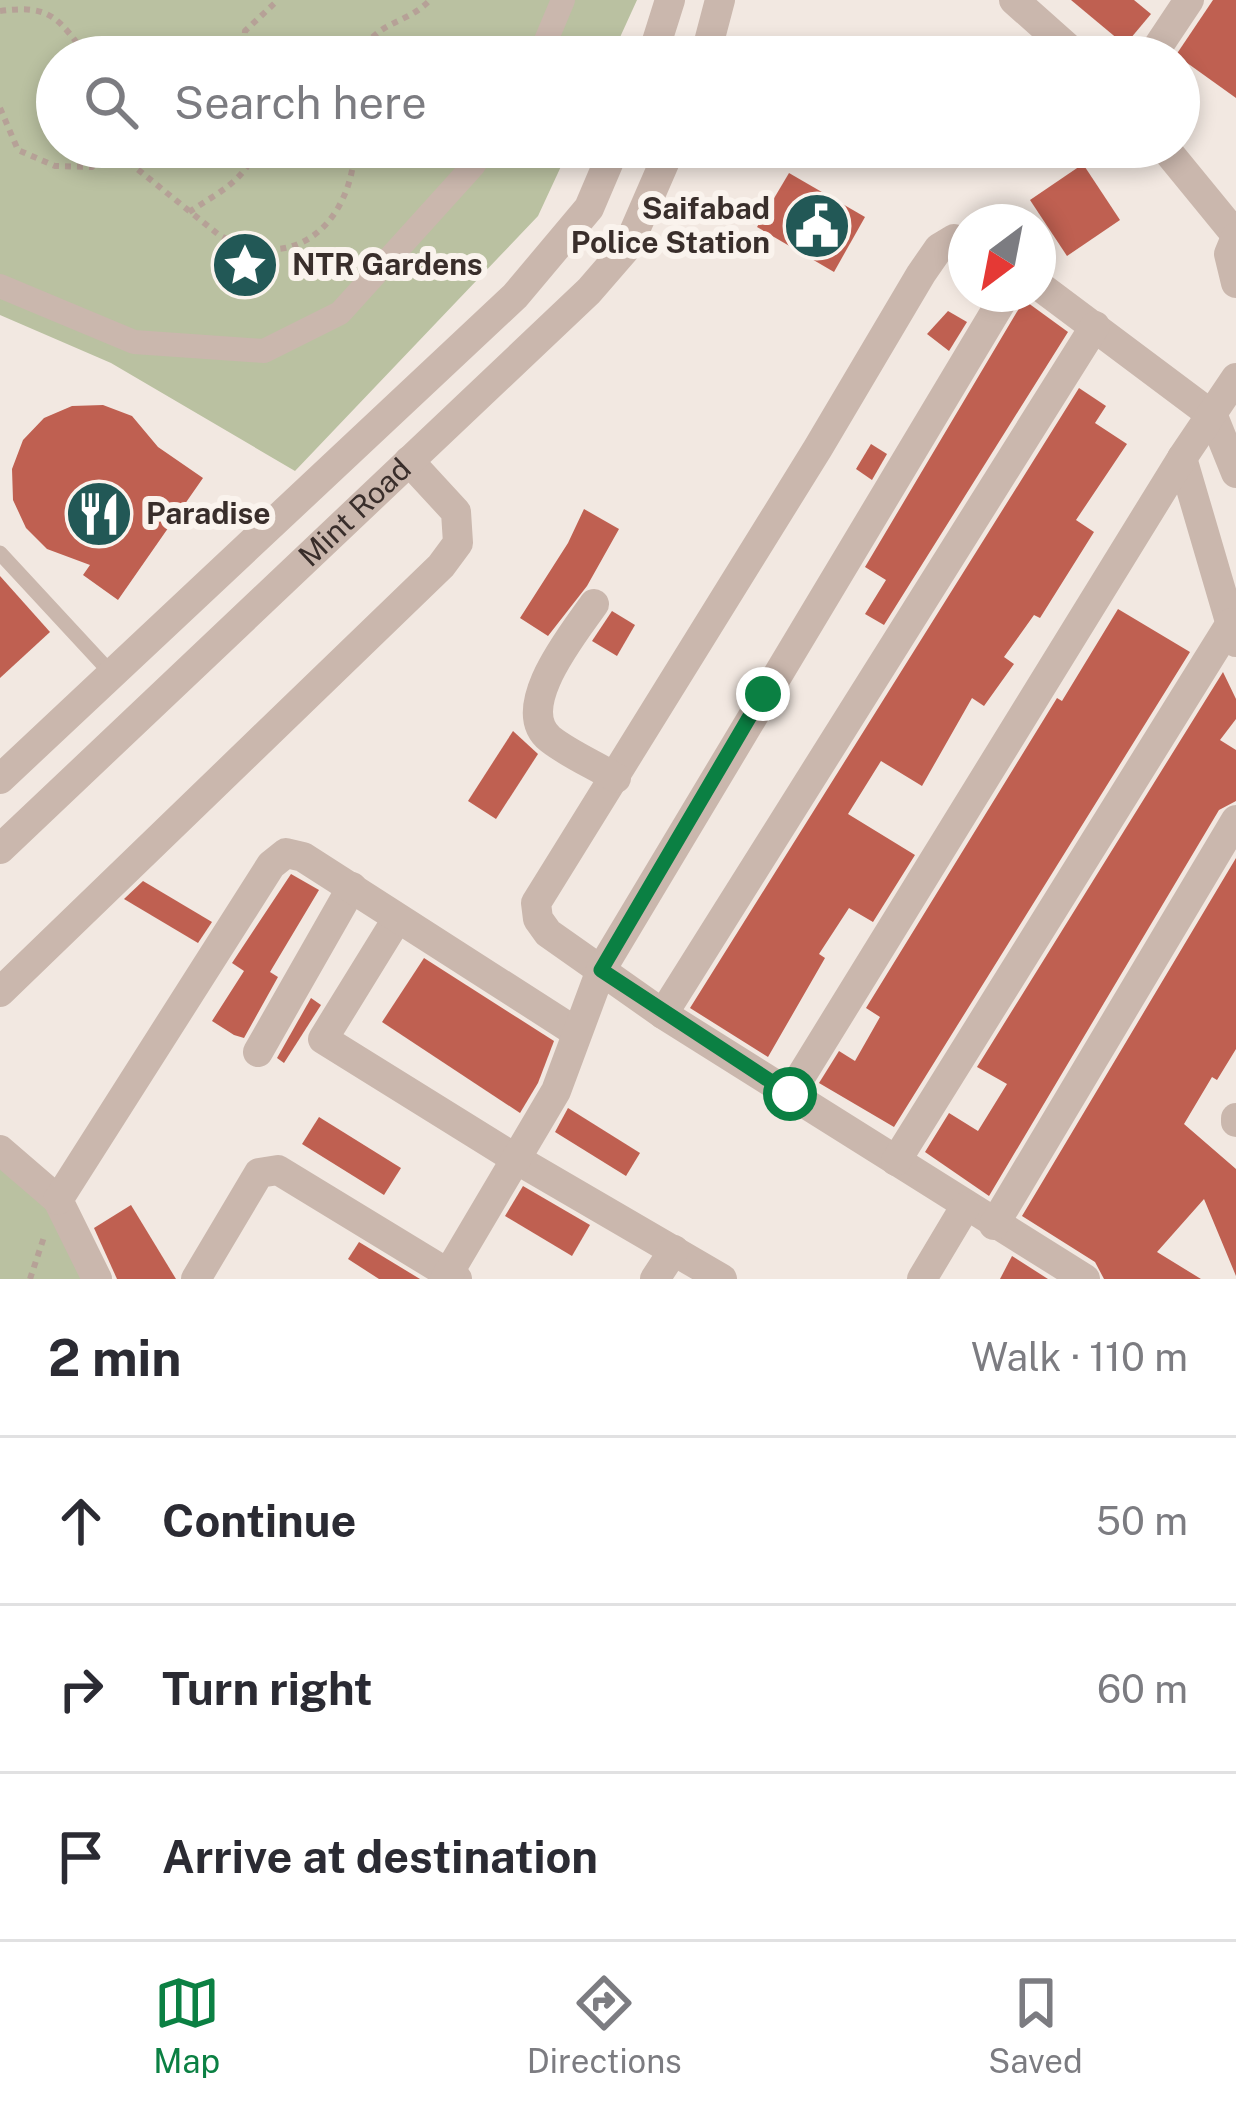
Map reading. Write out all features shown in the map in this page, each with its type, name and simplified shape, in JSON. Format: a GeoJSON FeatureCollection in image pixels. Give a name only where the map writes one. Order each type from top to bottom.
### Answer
{"type":"FeatureCollection","features":[{"type":"Feature","properties":{"kind":"street"},"geometry":{"type":"LineString","coordinates":[[547,36],[562,0]]}},
{"type":"Feature","properties":{"kind":"street"},"geometry":{"type":"LineString","coordinates":[[659,36],[670,0]]}},
{"type":"Feature","properties":{"kind":"street"},"geometry":{"type":"LineString","coordinates":[[711,36],[720,0]]}},
{"type":"Feature","properties":{"kind":"street"},"geometry":{"type":"LineString","coordinates":[[1014,0],[1054,36]]}},
{"type":"Feature","properties":{"kind":"street"},"geometry":{"type":"LineString","coordinates":[[1165,36],[1189,0]]}},
{"type":"Feature","properties":{"kind":"street"},"geometry":{"type":"LineString","coordinates":[[0,286],[134,342],[264,351],[340,314],[471,168]]}},
{"type":"Feature","properties":{"kind":"street","name":"Mint Road"},"geometry":{"type":"LineString","coordinates":[[0,778],[515,296],[589,208],[606,168]]}},
{"type":"Feature","properties":{"kind":"street","name":"Mint Road"},"geometry":{"type":"LineString","coordinates":[[0,849],[589,291],[628,246],[662,168]]}},
{"type":"Feature","properties":{"kind":"street"},"geometry":{"type":"LineString","coordinates":[[1181,168],[1236,236],[1229,254],[1236,283]]}},
{"type":"Feature","properties":{"kind":"street"},"geometry":{"type":"LineString","coordinates":[[589,208],[628,246]]}},
{"type":"Feature","properties":{"kind":"street"},"geometry":{"type":"LineString","coordinates":[[948,243],[921,274],[536,903],[538,919],[548,933],[663,1013],[1085,1279]]}},
{"type":"Feature","properties":{"kind":"street"},"geometry":{"type":"LineString","coordinates":[[1056,298],[1213,416],[1236,473]]}},
{"type":"Feature","properties":{"kind":"street"},"geometry":{"type":"LineString","coordinates":[[201,1277],[259,1173],[267,1169],[278,1170],[450,1277],[556,1091],[601,970],[995,312]]}},
{"type":"Feature","properties":{"kind":"street"},"geometry":{"type":"LineString","coordinates":[[663,1013],[1095,326]]}},
{"type":"Feature","properties":{"kind":"street"},"geometry":{"type":"LineString","coordinates":[[790,1094],[1236,378]]}},
{"type":"Feature","properties":{"kind":"street"},"geometry":{"type":"LineString","coordinates":[[896,1161],[1233,632],[1182,458]]}},
{"type":"Feature","properties":{"kind":"street"},"geometry":{"type":"LineString","coordinates":[[0,992],[442,566],[458,544],[456,512],[409,461]]}},
{"type":"Feature","properties":{"kind":"street"},"geometry":{"type":"LineString","coordinates":[[593,604],[555,662],[537,703],[537,720],[548,738],[616,778]]}},
{"type":"Feature","properties":{"kind":"street"},"geometry":{"type":"LineString","coordinates":[[994,1225],[1236,820]]}},
{"type":"Feature","properties":{"kind":"street"},"geometry":{"type":"LineString","coordinates":[[58,1200],[272,865],[286,853],[303,857],[352,887],[576,1032]]}},
{"type":"Feature","properties":{"kind":"street"},"geometry":{"type":"LineString","coordinates":[[258,1052],[352,887]]}},
{"type":"Feature","properties":{"kind":"street"},"geometry":{"type":"LineString","coordinates":[[397,919],[322,1039],[722,1279]]}},
{"type":"Feature","properties":{"kind":"street"},"geometry":{"type":"LineString","coordinates":[[0,1150],[58,1200],[97,1279]]}},
{"type":"Feature","properties":{"kind":"street"},"geometry":{"type":"LineString","coordinates":[[922,1279],[965,1207]]}},
{"type":"Feature","properties":{"kind":"street"},"geometry":{"type":"LineString","coordinates":[[655,1279],[674,1250]]}},
{"type":"Feature","properties":{"kind":"lane"},"geometry":{"type":"LineString","coordinates":[[0,553],[112,674]]}},
{"type":"Feature","properties":{"kind":"path"},"geometry":{"type":"LineString","coordinates":[[245,36],[278,0]]}},
{"type":"Feature","properties":{"kind":"path"},"geometry":{"type":"LineString","coordinates":[[373,36],[430,0]]}},
{"type":"Feature","properties":{"kind":"path"},"geometry":{"type":"LineString","coordinates":[[0,11],[25,4],[54,14],[71,36]]}},
{"type":"Feature","properties":{"kind":"path"},"geometry":{"type":"LineString","coordinates":[[0,108],[18,151],[36,158]]}},
{"type":"Feature","properties":{"kind":"path"},"geometry":{"type":"LineString","coordinates":[[136,168],[238,245],[275,251],[303,243],[336,215],[347,193],[351,168]]}},
{"type":"Feature","properties":{"kind":"path"},"geometry":{"type":"LineString","coordinates":[[189,212],[249,168]]}},
{"type":"Feature","properties":{"kind":"green space","name":"NTR Gardens"},"geometry":{"type":"Polygon","coordinates":[[[0,0],[637,0],[621,36],[36,36],[36,168],[560,168],[538,216],[295,471],[111,363],[0,315],[0,0]]]}},
{"type":"Feature","properties":{"kind":"green space"},"geometry":{"type":"Polygon","coordinates":[[[0,1136],[100,1279],[0,1279],[0,1136]]]}},
{"type":"Feature","properties":{"kind":"building"},"geometry":{"type":"Polygon","coordinates":[[[1071,0],[1134,0],[1151,14],[1133,36],[1114,36],[1071,0]]]}},
{"type":"Feature","properties":{"kind":"building"},"geometry":{"type":"Polygon","coordinates":[[[1213,0],[1236,0],[1236,98],[1200,72],[1200,36],[1189,36],[1213,0]]]}},
{"type":"Feature","properties":{"kind":"building"},"geometry":{"type":"Polygon","coordinates":[[[1077,168],[1086,168],[1120,220],[1067,256],[1056,239],[1056,204],[1030,200],[1077,168]]]}},
{"type":"Feature","properties":{"kind":"building"},"geometry":{"type":"Polygon","coordinates":[[[789,173],[865,217],[834,272],[757,227],[789,173]]]}},
{"type":"Feature","properties":{"kind":"building"},"geometry":{"type":"Polygon","coordinates":[[[948,311],[967,322],[949,351],[927,334],[948,311]]]}},
{"type":"Feature","properties":{"kind":"building"},"geometry":{"type":"Polygon","coordinates":[[[1017,312],[1040,312],[1068,332],[884,625],[865,614],[886,580],[865,567],[1017,312]]]}},
{"type":"Feature","properties":{"kind":"building"},"geometry":{"type":"Polygon","coordinates":[[[1079,388],[1106,406],[1095,423],[1127,444],[1076,520],[1094,532],[1040,618],[1034,615],[1004,657],[1014,664],[984,706],[972,698],[922,786],[881,761],[848,814],[915,855],[873,922],[849,908],[819,954],[825,958],[768,1057],[690,1008],[1079,388]]]}},
{"type":"Feature","properties":{"kind":"building","name":"Paradise"},"geometry":{"type":"Polygon","coordinates":[[[103,405],[132,416],[158,447],[203,478],[118,600],[83,575],[90,565],[47,549],[26,528],[13,500],[12,469],[23,440],[44,418],[72,406],[103,405]]]}},
{"type":"Feature","properties":{"kind":"building"},"geometry":{"type":"Polygon","coordinates":[[[871,444],[887,454],[872,480],[856,469],[871,444]]]}},
{"type":"Feature","properties":{"kind":"building"},"geometry":{"type":"Polygon","coordinates":[[[584,509],[619,529],[587,586],[548,636],[520,618],[584,509]]]}},
{"type":"Feature","properties":{"kind":"building"},"geometry":{"type":"Polygon","coordinates":[[[0,576],[50,632],[0,678],[0,576]]]}},
{"type":"Feature","properties":{"kind":"building"},"geometry":{"type":"Polygon","coordinates":[[[1118,609],[1190,652],[894,1127],[819,1083],[839,1051],[855,1061],[880,1017],[866,1008],[1057,698],[1062,701],[1118,609]]]}},
{"type":"Feature","properties":{"kind":"building"},"geometry":{"type":"Polygon","coordinates":[[[612,611],[635,625],[617,656],[592,641],[612,611]]]}},
{"type":"Feature","properties":{"kind":"building"},"geometry":{"type":"Polygon","coordinates":[[[1223,672],[1236,699],[1236,719],[1220,740],[1236,750],[1236,801],[1219,810],[989,1196],[925,1152],[949,1113],[978,1131],[1007,1084],[977,1067],[1223,672]]]}},
{"type":"Feature","properties":{"kind":"building"},"geometry":{"type":"Polygon","coordinates":[[[513,731],[538,754],[496,819],[468,801],[513,731]]]}},
{"type":"Feature","properties":{"kind":"building"},"geometry":{"type":"Polygon","coordinates":[[[1236,858],[1236,1049],[1217,1080],[1212,1077],[1184,1124],[1236,1169],[1236,1276],[1204,1199],[1157,1252],[1201,1279],[1104,1279],[1095,1262],[1022,1216],[1236,858]]]}},
{"type":"Feature","properties":{"kind":"building"},"geometry":{"type":"Polygon","coordinates":[[[291,874],[319,890],[270,972],[278,977],[244,1038],[234,1035],[212,1021],[244,971],[232,963],[291,874]]]}},
{"type":"Feature","properties":{"kind":"building"},"geometry":{"type":"Polygon","coordinates":[[[143,881],[212,922],[198,943],[124,899],[143,881]]]}},
{"type":"Feature","properties":{"kind":"building"},"geometry":{"type":"Polygon","coordinates":[[[424,958],[554,1041],[520,1113],[382,1022],[424,958]]]}},
{"type":"Feature","properties":{"kind":"building"},"geometry":{"type":"Polygon","coordinates":[[[311,998],[321,1005],[284,1063],[277,1058],[311,998]]]}},
{"type":"Feature","properties":{"kind":"building"},"geometry":{"type":"Polygon","coordinates":[[[568,1108],[640,1153],[626,1176],[555,1132],[568,1108]]]}},
{"type":"Feature","properties":{"kind":"building"},"geometry":{"type":"Polygon","coordinates":[[[319,1117],[401,1168],[384,1195],[302,1144],[319,1117]]]}},
{"type":"Feature","properties":{"kind":"building"},"geometry":{"type":"Polygon","coordinates":[[[523,1186],[590,1225],[572,1256],[505,1216],[523,1186]]]}},
{"type":"Feature","properties":{"kind":"building"},"geometry":{"type":"Polygon","coordinates":[[[131,1205],[176,1279],[117,1279],[94,1228],[131,1205]]]}},
{"type":"Feature","properties":{"kind":"building"},"geometry":{"type":"Polygon","coordinates":[[[359,1242],[420,1279],[379,1279],[348,1259],[359,1242]]]}},
{"type":"Feature","properties":{"kind":"building"},"geometry":{"type":"Polygon","coordinates":[[[1012,1256],[1048,1279],[1000,1279],[1012,1256]]]}},
{"type":"Feature","properties":{"kind":"place","name":"Saifabad Police Station"},"geometry":{"type":"Point","coordinates":[817,226]}},
{"type":"Feature","properties":{"kind":"place","name":"NTR Gardens"},"geometry":{"type":"Point","coordinates":[245,265]}},
{"type":"Feature","properties":{"kind":"place","name":"Paradise"},"geometry":{"type":"Point","coordinates":[99,514]}},
{"type":"Feature","properties":{"kind":"route"},"geometry":{"type":"LineString","coordinates":[[763,694],[601,970],[790,1094]]}}]}
